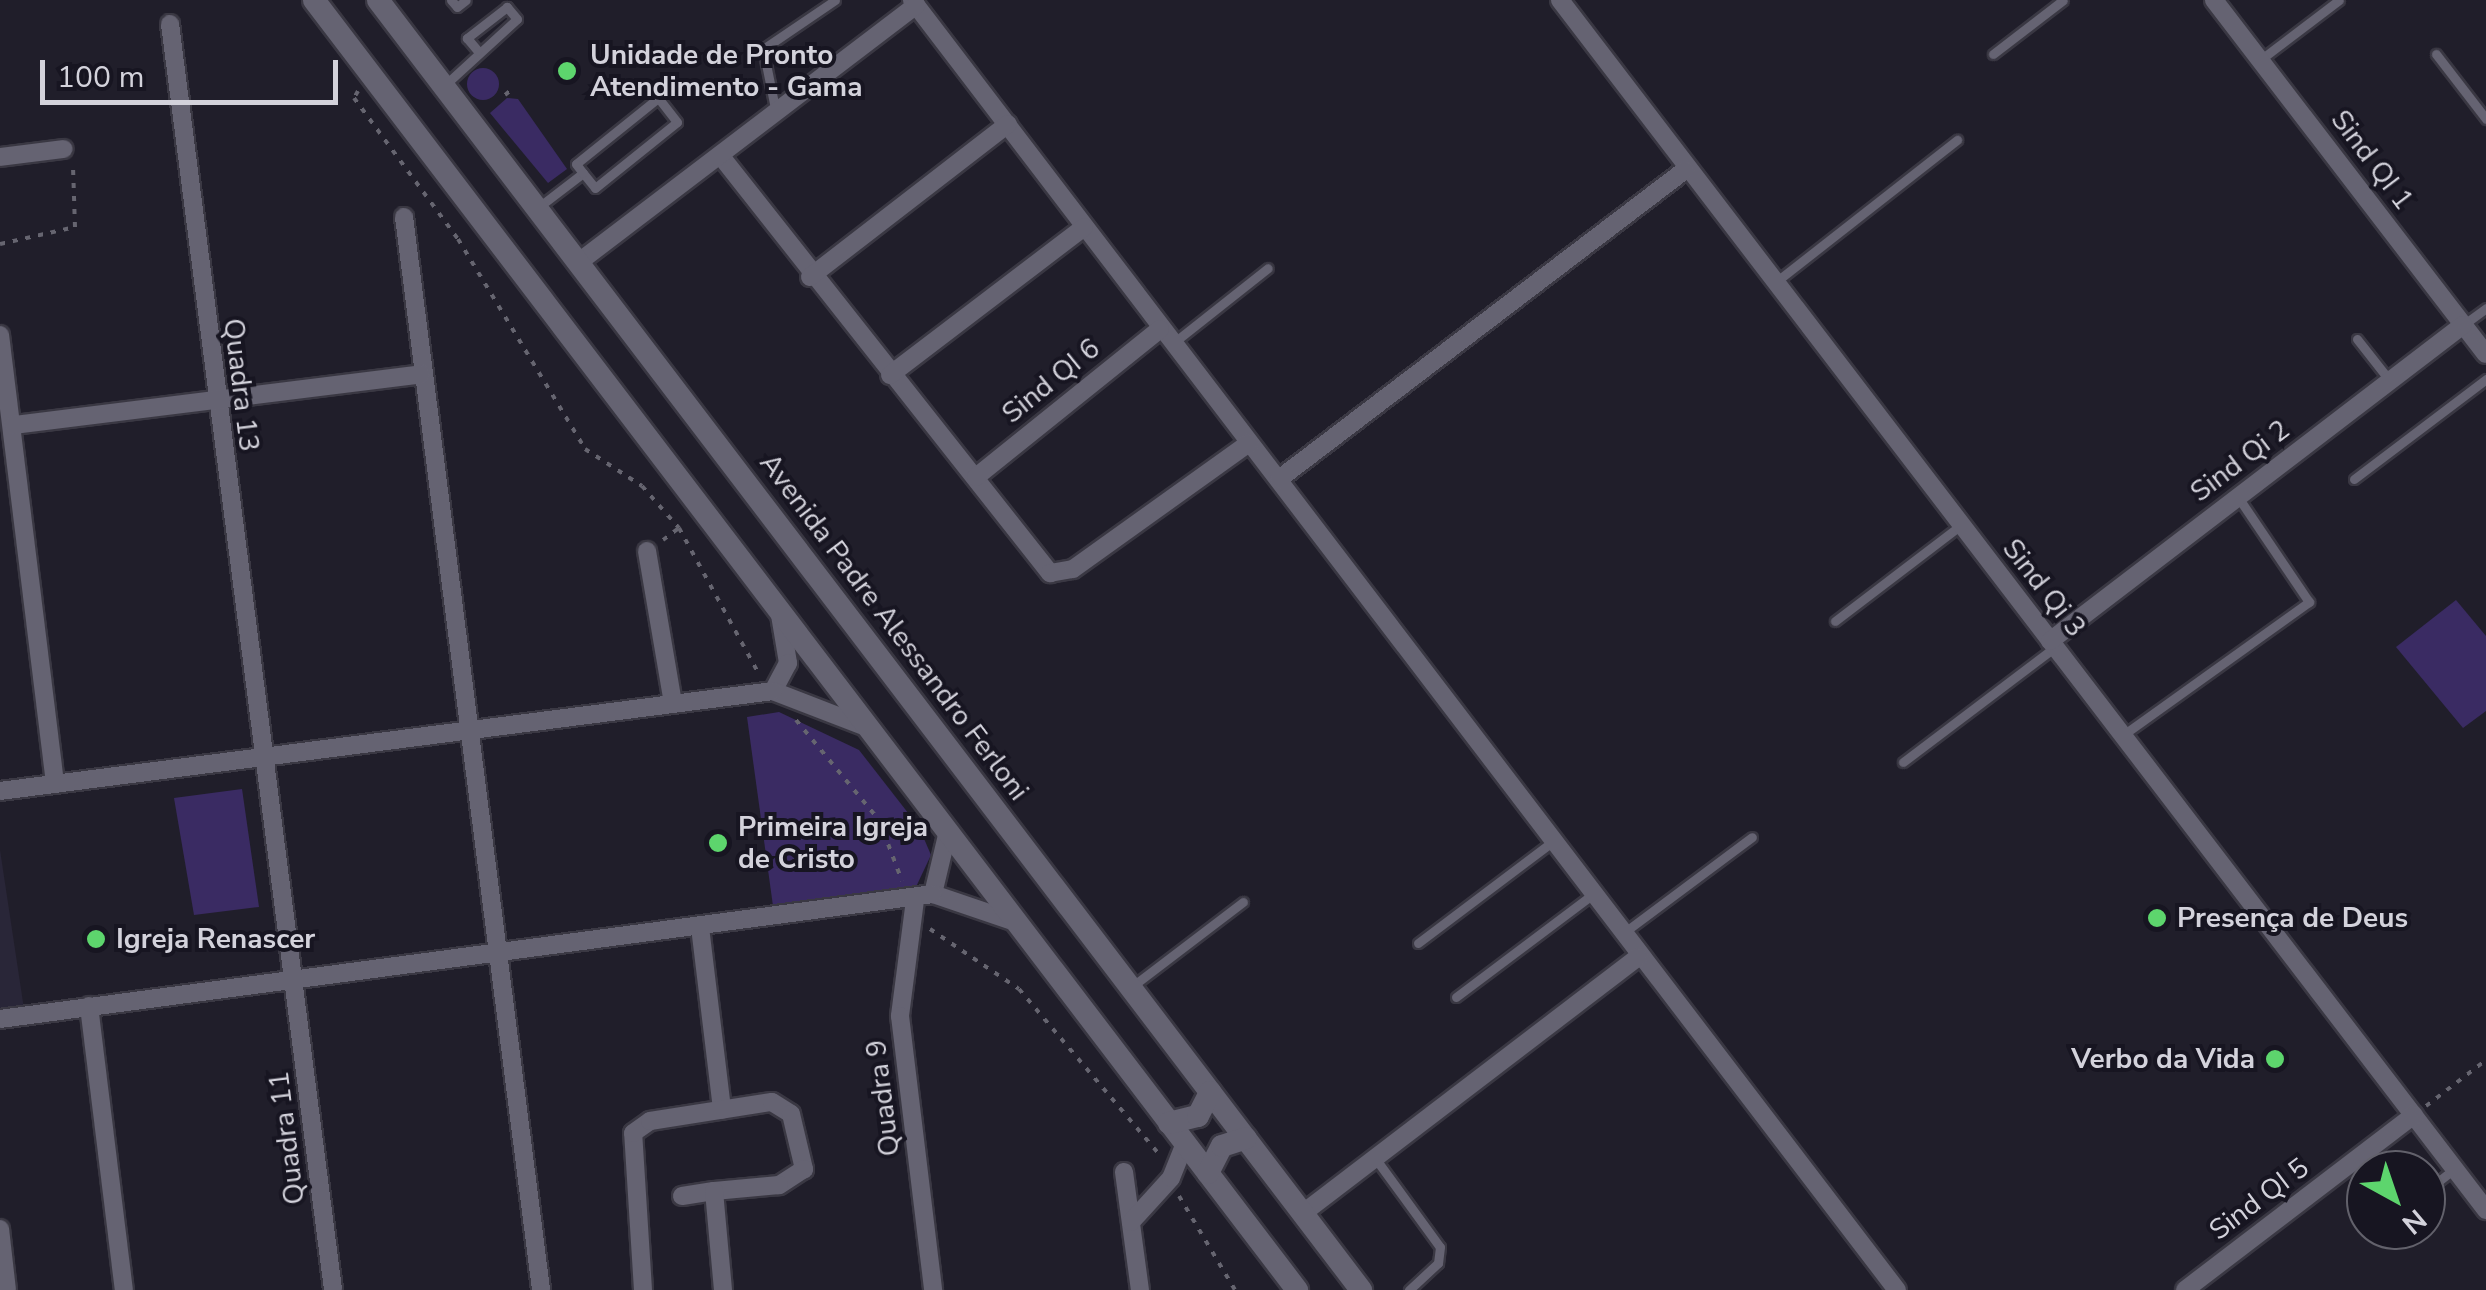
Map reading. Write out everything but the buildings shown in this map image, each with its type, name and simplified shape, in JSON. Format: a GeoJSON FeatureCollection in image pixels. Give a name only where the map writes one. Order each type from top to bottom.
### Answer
{"type":"FeatureCollection","features":[{"type":"Feature","properties":{"kind":"main road"},"geometry":{"type":"LineString","coordinates":[[314,0],[1297,1290]]}},
{"type":"Feature","properties":{"kind":"main road"},"geometry":{"type":"LineString","coordinates":[[330,21],[344,0]]}},
{"type":"Feature","properties":{"kind":"main road","name":"Avenida Padre Alessandro Ferloni"},"geometry":{"type":"LineString","coordinates":[[384,5],[1361,1290]]}},
{"type":"Feature","properties":{"kind":"main road"},"geometry":{"type":"LineString","coordinates":[[1169,1123],[1198,1116],[1210,1092]]}},
{"type":"Feature","properties":{"kind":"main road"},"geometry":{"type":"LineString","coordinates":[[1208,1173],[1222,1146],[1246,1138]]}},
{"type":"Feature","properties":{"kind":"street","name":"Sind Qi 3"},"geometry":{"type":"LineString","coordinates":[[1560,0],[1686,170],[2486,1210]]}},
{"type":"Feature","properties":{"kind":"street","name":"Sind QI 1"},"geometry":{"type":"LineString","coordinates":[[2214,0],[2486,354]]}},
{"type":"Feature","properties":{"kind":"street"},"geometry":{"type":"LineString","coordinates":[[578,262],[914,3],[1638,957],[1897,1290]]}},
{"type":"Feature","properties":{"kind":"street","name":"Quadra 13"},"geometry":{"type":"LineString","coordinates":[[170,24],[214,396],[296,980]]}},
{"type":"Feature","properties":{"kind":"street"},"geometry":{"type":"LineString","coordinates":[[810,276],[1008,124]]}},
{"type":"Feature","properties":{"kind":"street"},"geometry":{"type":"LineString","coordinates":[[0,148],[1,157],[63,149]]}},
{"type":"Feature","properties":{"kind":"street"},"geometry":{"type":"LineString","coordinates":[[720,155],[810,276],[1050,573],[1062,575],[1248,443]]}},
{"type":"Feature","properties":{"kind":"street"},"geometry":{"type":"LineString","coordinates":[[1279,479],[1686,170]]}},
{"type":"Feature","properties":{"kind":"street"},"geometry":{"type":"LineString","coordinates":[[404,217],[541,1290]]}},
{"type":"Feature","properties":{"kind":"street"},"geometry":{"type":"LineString","coordinates":[[890,375],[1084,227]]}},
{"type":"Feature","properties":{"kind":"street","name":"Sind Qi 2"},"geometry":{"type":"LineString","coordinates":[[2053,644],[2464,325]]}},
{"type":"Feature","properties":{"kind":"street"},"geometry":{"type":"LineString","coordinates":[[0,335],[55,784]]}},
{"type":"Feature","properties":{"kind":"street","name":"Sind QI 6"},"geometry":{"type":"LineString","coordinates":[[976,477],[1166,336]]}},
{"type":"Feature","properties":{"kind":"street"},"geometry":{"type":"LineString","coordinates":[[14,425],[214,396],[422,374]]}},
{"type":"Feature","properties":{"kind":"street"},"geometry":{"type":"LineString","coordinates":[[647,551],[673,703]]}},
{"type":"Feature","properties":{"kind":"street"},"geometry":{"type":"LineString","coordinates":[[773,691],[788,663],[778,610]]}},
{"type":"Feature","properties":{"kind":"street"},"geometry":{"type":"LineString","coordinates":[[0,791],[266,752],[773,691],[872,730]]}},
{"type":"Feature","properties":{"kind":"street","name":"Quadra 9"},"geometry":{"type":"LineString","coordinates":[[933,1290],[900,1016],[924,897],[948,831]]}},
{"type":"Feature","properties":{"kind":"street"},"geometry":{"type":"LineString","coordinates":[[0,1019],[924,897],[1018,923]]}},
{"type":"Feature","properties":{"kind":"street"},"geometry":{"type":"LineString","coordinates":[[700,926],[722,1110]]}},
{"type":"Feature","properties":{"kind":"street"},"geometry":{"type":"LineString","coordinates":[[1302,1214],[1638,957]]}},
{"type":"Feature","properties":{"kind":"street","name":"Quadra 11"},"geometry":{"type":"LineString","coordinates":[[296,980],[333,1290]]}},
{"type":"Feature","properties":{"kind":"street"},"geometry":{"type":"LineString","coordinates":[[90,1006],[124,1290]]}},
{"type":"Feature","properties":{"kind":"street"},"geometry":{"type":"LineString","coordinates":[[643,1290],[632,1132],[722,1110],[783,1106],[806,1159],[780,1185],[682,1196]]}},
{"type":"Feature","properties":{"kind":"street","name":"Sind QI 5"},"geometry":{"type":"LineString","coordinates":[[2184,1290],[2414,1115]]}},
{"type":"Feature","properties":{"kind":"street"},"geometry":{"type":"LineString","coordinates":[[1130,1222],[1171,1178],[1185,1144]]}},
{"type":"Feature","properties":{"kind":"street"},"geometry":{"type":"LineString","coordinates":[[1124,1172],[1140,1290]]}},
{"type":"Feature","properties":{"kind":"street"},"geometry":{"type":"LineString","coordinates":[[714,1192],[724,1290]]}},
{"type":"Feature","properties":{"kind":"street"},"geometry":{"type":"LineString","coordinates":[[0,1230],[7,1290]]}},
{"type":"Feature","properties":{"kind":"lane"},"geometry":{"type":"LineString","coordinates":[[451,0],[457,8],[466,0]]}},
{"type":"Feature","properties":{"kind":"lane"},"geometry":{"type":"LineString","coordinates":[[776,113],[762,50],[835,0]]}},
{"type":"Feature","properties":{"kind":"lane"},"geometry":{"type":"LineString","coordinates":[[1994,54],[2063,0]]}},
{"type":"Feature","properties":{"kind":"lane"},"geometry":{"type":"LineString","coordinates":[[2260,60],[2338,0]]}},
{"type":"Feature","properties":{"kind":"lane"},"geometry":{"type":"LineString","coordinates":[[444,86],[477,50],[517,19],[507,7],[467,38],[477,50]]}},
{"type":"Feature","properties":{"kind":"lane"},"geometry":{"type":"LineString","coordinates":[[2436,54],[2486,119]]}},
{"type":"Feature","properties":{"kind":"lane"},"geometry":{"type":"LineString","coordinates":[[658,98],[677,122],[595,188],[583,173],[576,164],[658,98]]}},
{"type":"Feature","properties":{"kind":"lane"},"geometry":{"type":"LineString","coordinates":[[1775,283],[1957,140]]}},
{"type":"Feature","properties":{"kind":"lane"},"geometry":{"type":"LineString","coordinates":[[538,208],[583,173]]}},
{"type":"Feature","properties":{"kind":"lane"},"geometry":{"type":"LineString","coordinates":[[1166,336],[1268,268]]}},
{"type":"Feature","properties":{"kind":"lane"},"geometry":{"type":"LineString","coordinates":[[2464,325],[2486,308]]}},
{"type":"Feature","properties":{"kind":"lane"},"geometry":{"type":"LineString","coordinates":[[2357,339],[2390,381]]}},
{"type":"Feature","properties":{"kind":"lane"},"geometry":{"type":"LineString","coordinates":[[2354,479],[2486,379]]}},
{"type":"Feature","properties":{"kind":"lane"},"geometry":{"type":"LineString","coordinates":[[2122,735],[2309,602],[2238,497]]}},
{"type":"Feature","properties":{"kind":"lane"},"geometry":{"type":"LineString","coordinates":[[1835,622],[1961,525]]}},
{"type":"Feature","properties":{"kind":"lane"},"geometry":{"type":"LineString","coordinates":[[1903,762],[2053,644]]}},
{"type":"Feature","properties":{"kind":"lane"},"geometry":{"type":"LineString","coordinates":[[1622,934],[1752,837]]}},
{"type":"Feature","properties":{"kind":"lane"},"geometry":{"type":"LineString","coordinates":[[1418,943],[1552,842]]}},
{"type":"Feature","properties":{"kind":"lane"},"geometry":{"type":"LineString","coordinates":[[1456,997],[1592,895]]}},
{"type":"Feature","properties":{"kind":"lane"},"geometry":{"type":"LineString","coordinates":[[1130,988],[1243,902]]}},
{"type":"Feature","properties":{"kind":"lane"},"geometry":{"type":"LineString","coordinates":[[1375,1158],[1440,1247],[1438,1262],[1409,1290]]}},
{"type":"Feature","properties":{"kind":"lane"},"geometry":{"type":"LineString","coordinates":[[2446,1175],[2455,1168]]}},
{"type":"Feature","properties":{"kind":"path"},"geometry":{"type":"LineString","coordinates":[[366,71],[354,98],[458,239],[585,449],[642,486],[679,528],[773,691],[879,820],[906,892],[924,897],[929,928],[1019,989],[1171,1178],[1235,1290]]}},
{"type":"Feature","properties":{"kind":"path"},"geometry":{"type":"LineString","coordinates":[[505,95],[511,90]]}},
{"type":"Feature","properties":{"kind":"path"},"geometry":{"type":"LineString","coordinates":[[0,244],[78,222],[63,149]]}},
{"type":"Feature","properties":{"kind":"path"},"geometry":{"type":"LineString","coordinates":[[2414,1115],[2486,1060]]}},
{"type":"Feature","properties":{"kind":"shaded area"},"geometry":{"type":"Polygon","coordinates":[[[483,68],[494,73],[499,84],[494,95],[483,100],[472,95],[467,84],[472,73],[483,68]]]}},
{"type":"Feature","properties":{"kind":"shaded area"},"geometry":{"type":"Polygon","coordinates":[[[507,98],[518,99],[567,169],[548,183],[490,113],[507,98]]]}},
{"type":"Feature","properties":{"kind":"shaded area"},"geometry":{"type":"Polygon","coordinates":[[[2456,600],[2486,636],[2486,711],[2463,728],[2396,647],[2456,600]]]}},
{"type":"Feature","properties":{"kind":"shaded area"},"geometry":{"type":"Polygon","coordinates":[[[779,712],[859,750],[919,827],[931,855],[915,889],[773,906],[747,717],[779,712]]]}},
{"type":"Feature","properties":{"kind":"shaded area"},"geometry":{"type":"Polygon","coordinates":[[[242,789],[259,907],[194,915],[174,798],[242,789]]]}},
{"type":"Feature","properties":{"kind":"shaded area"},"geometry":{"type":"Polygon","coordinates":[[[0,850],[24,1009],[0,1012],[0,850]]]}},
{"type":"Feature","properties":{"kind":"place","name":"Unidade de Pronto Atendimento - Gama"},"geometry":{"type":"Point","coordinates":[567,71]}},
{"type":"Feature","properties":{"kind":"place","name":"Primeira Igreja de Cristo"},"geometry":{"type":"Point","coordinates":[718,843]}},
{"type":"Feature","properties":{"kind":"place","name":"Presença de Deus"},"geometry":{"type":"Point","coordinates":[2157,918]}},
{"type":"Feature","properties":{"kind":"place","name":"Igreja Renascer"},"geometry":{"type":"Point","coordinates":[96,939]}},
{"type":"Feature","properties":{"kind":"place","name":"Verbo da Vida"},"geometry":{"type":"Point","coordinates":[2275,1059]}}]}
